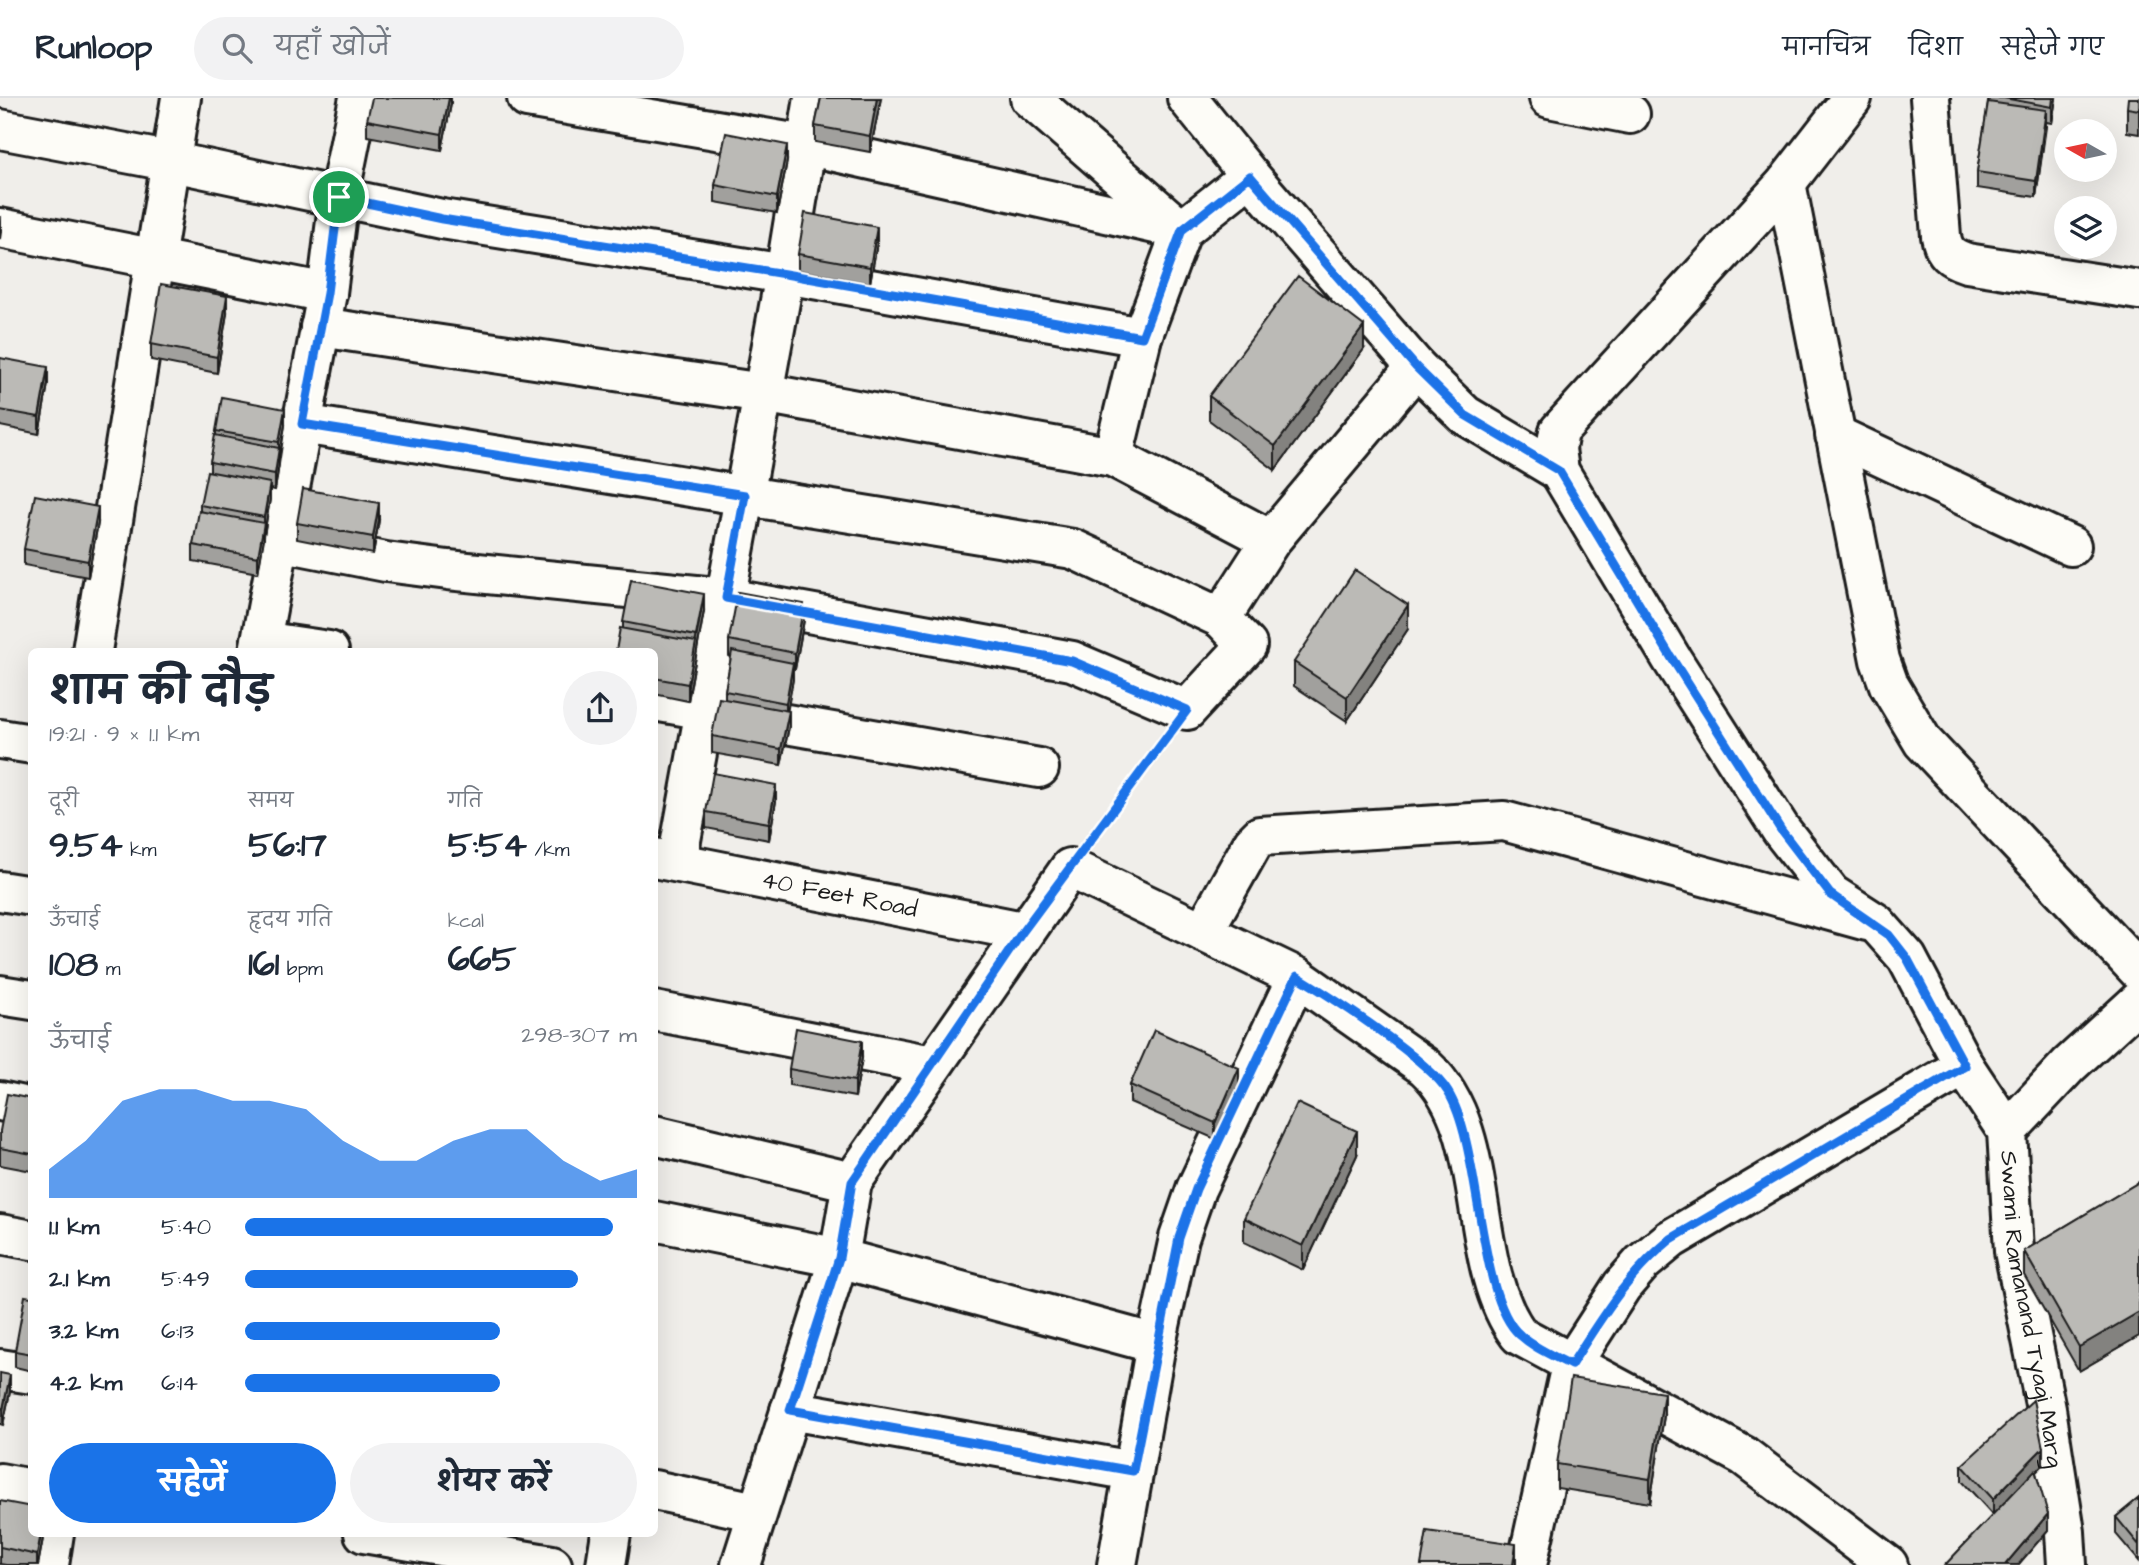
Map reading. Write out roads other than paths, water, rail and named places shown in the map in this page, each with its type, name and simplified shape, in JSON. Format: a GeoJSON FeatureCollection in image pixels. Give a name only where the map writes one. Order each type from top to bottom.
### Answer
{"type":"FeatureCollection","features":[{"type":"Feature","properties":{"kind":"street"},"geometry":{"type":"LineString","coordinates":[[92,648],[173,162],[181,98]]}},
{"type":"Feature","properties":{"kind":"street"},"geometry":{"type":"LineString","coordinates":[[288,648],[260,646],[323,310],[339,197],[359,98]]}},
{"type":"Feature","properties":{"kind":"street"},"geometry":{"type":"LineString","coordinates":[[527,98],[804,145],[1182,230]]}},
{"type":"Feature","properties":{"kind":"street"},"geometry":{"type":"LineString","coordinates":[[666,860],[705,709],[785,274],[804,145],[814,98]]}},
{"type":"Feature","properties":{"kind":"street"},"geometry":{"type":"LineString","coordinates":[[1030,98],[1182,230]]}},
{"type":"Feature","properties":{"kind":"street"},"geometry":{"type":"LineString","coordinates":[[1187,98],[1250,176],[1416,367],[1465,415],[1559,471]]}},
{"type":"Feature","properties":{"kind":"street"},"geometry":{"type":"LineString","coordinates":[[1549,98],[1630,114]]}},
{"type":"Feature","properties":{"kind":"street"},"geometry":{"type":"LineString","coordinates":[[1559,471],[1556,449],[1559,431],[1786,183],[1852,98]]}},
{"type":"Feature","properties":{"kind":"street"},"geometry":{"type":"LineString","coordinates":[[1930,98],[1941,236],[1944,250],[1952,258],[1967,263],[2139,290]]}},
{"type":"Feature","properties":{"kind":"street"},"geometry":{"type":"LineString","coordinates":[[0,129],[173,162],[442,219],[785,274],[1142,337]]}},
{"type":"Feature","properties":{"kind":"street"},"geometry":{"type":"LineString","coordinates":[[1113,457],[1142,337],[1182,230],[1250,176]]}},
{"type":"Feature","properties":{"kind":"street"},"geometry":{"type":"LineString","coordinates":[[1786,183],[1880,660],[1889,685],[1923,742],[2139,971]]}},
{"type":"Feature","properties":{"kind":"street"},"geometry":{"type":"LineString","coordinates":[[0,228],[157,261],[323,310],[1113,457],[1271,540]]}},
{"type":"Feature","properties":{"kind":"street"},"geometry":{"type":"LineString","coordinates":[[1221,618],[1271,540],[1416,367]]}},
{"type":"Feature","properties":{"kind":"street"},"geometry":{"type":"LineString","coordinates":[[279,541],[386,562],[448,570],[726,598],[1072,661],[1187,710],[1247,645],[1221,618],[1073,548],[302,424]]}},
{"type":"Feature","properties":{"kind":"street"},"geometry":{"type":"LineString","coordinates":[[1835,436],[2071,546]]}},
{"type":"Feature","properties":{"kind":"street","name":"Swami Ramanand Tyagi Marg"},"geometry":{"type":"LineString","coordinates":[[1559,471],[1678,668],[1781,830],[1830,894],[1876,923],[1907,958],[1965,1066],[2007,1131],[2014,1251],[2046,1409],[2065,1531],[2067,1565]]}},
{"type":"Feature","properties":{"kind":"street"},"geometry":{"type":"LineString","coordinates":[[658,702],[1039,768]]}},
{"type":"Feature","properties":{"kind":"street"},"geometry":{"type":"LineString","coordinates":[[0,739],[28,743]]}},
{"type":"Feature","properties":{"kind":"street"},"geometry":{"type":"LineString","coordinates":[[1203,932],[1253,843],[1260,836],[1504,821],[1876,923]]}},
{"type":"Feature","properties":{"kind":"street","name":"40 Feet Road"},"geometry":{"type":"LineString","coordinates":[[666,860],[1023,931]]}},
{"type":"Feature","properties":{"kind":"street"},"geometry":{"type":"LineString","coordinates":[[741,1565],[839,1258],[852,1182],[1023,931],[1070,868],[1297,976],[1324,993],[1442,1082],[1459,1114],[1500,1303],[1519,1335],[1744,1455],[1885,1564]]}},
{"type":"Feature","properties":{"kind":"street"},"geometry":{"type":"LineString","coordinates":[[0,891],[28,895]]}},
{"type":"Feature","properties":{"kind":"street"},"geometry":{"type":"LineString","coordinates":[[1117,1565],[1156,1344],[1179,1238],[1196,1189],[1297,976]]}},
{"type":"Feature","properties":{"kind":"street"},"geometry":{"type":"LineString","coordinates":[[0,995],[28,999]]}},
{"type":"Feature","properties":{"kind":"street"},"geometry":{"type":"LineString","coordinates":[[2007,1131],[2069,1065],[2139,1001]]}},
{"type":"Feature","properties":{"kind":"street"},"geometry":{"type":"LineString","coordinates":[[658,1012],[932,1065]]}},
{"type":"Feature","properties":{"kind":"street"},"geometry":{"type":"LineString","coordinates":[[1527,1565],[1571,1365],[1622,1286],[1642,1263],[1671,1239],[1965,1066]]}},
{"type":"Feature","properties":{"kind":"street"},"geometry":{"type":"LineString","coordinates":[[0,1101],[28,1107]]}},
{"type":"Feature","properties":{"kind":"street"},"geometry":{"type":"LineString","coordinates":[[658,1136],[852,1182]]}},
{"type":"Feature","properties":{"kind":"street"},"geometry":{"type":"LineString","coordinates":[[658,1228],[839,1258],[1156,1344]]}},
{"type":"Feature","properties":{"kind":"street"},"geometry":{"type":"LineString","coordinates":[[0,1234],[28,1239]]}},
{"type":"Feature","properties":{"kind":"street"},"geometry":{"type":"LineString","coordinates":[[0,1368],[28,1373]]}},
{"type":"Feature","properties":{"kind":"street"},"geometry":{"type":"LineString","coordinates":[[790,1410],[1133,1471]]}},
{"type":"Feature","properties":{"kind":"street"},"geometry":{"type":"LineString","coordinates":[[0,1483],[28,1488]]}},
{"type":"Feature","properties":{"kind":"street"},"geometry":{"type":"LineString","coordinates":[[658,1491],[757,1512]]}},
{"type":"Feature","properties":{"kind":"street"},"geometry":{"type":"LineString","coordinates":[[48,1565],[53,1537]]}},
{"type":"Feature","properties":{"kind":"street"},"geometry":{"type":"LineString","coordinates":[[387,1537],[533,1563]]}},
{"type":"Feature","properties":{"kind":"street"},"geometry":{"type":"LineString","coordinates":[[606,1565],[610,1537]]}}]}
